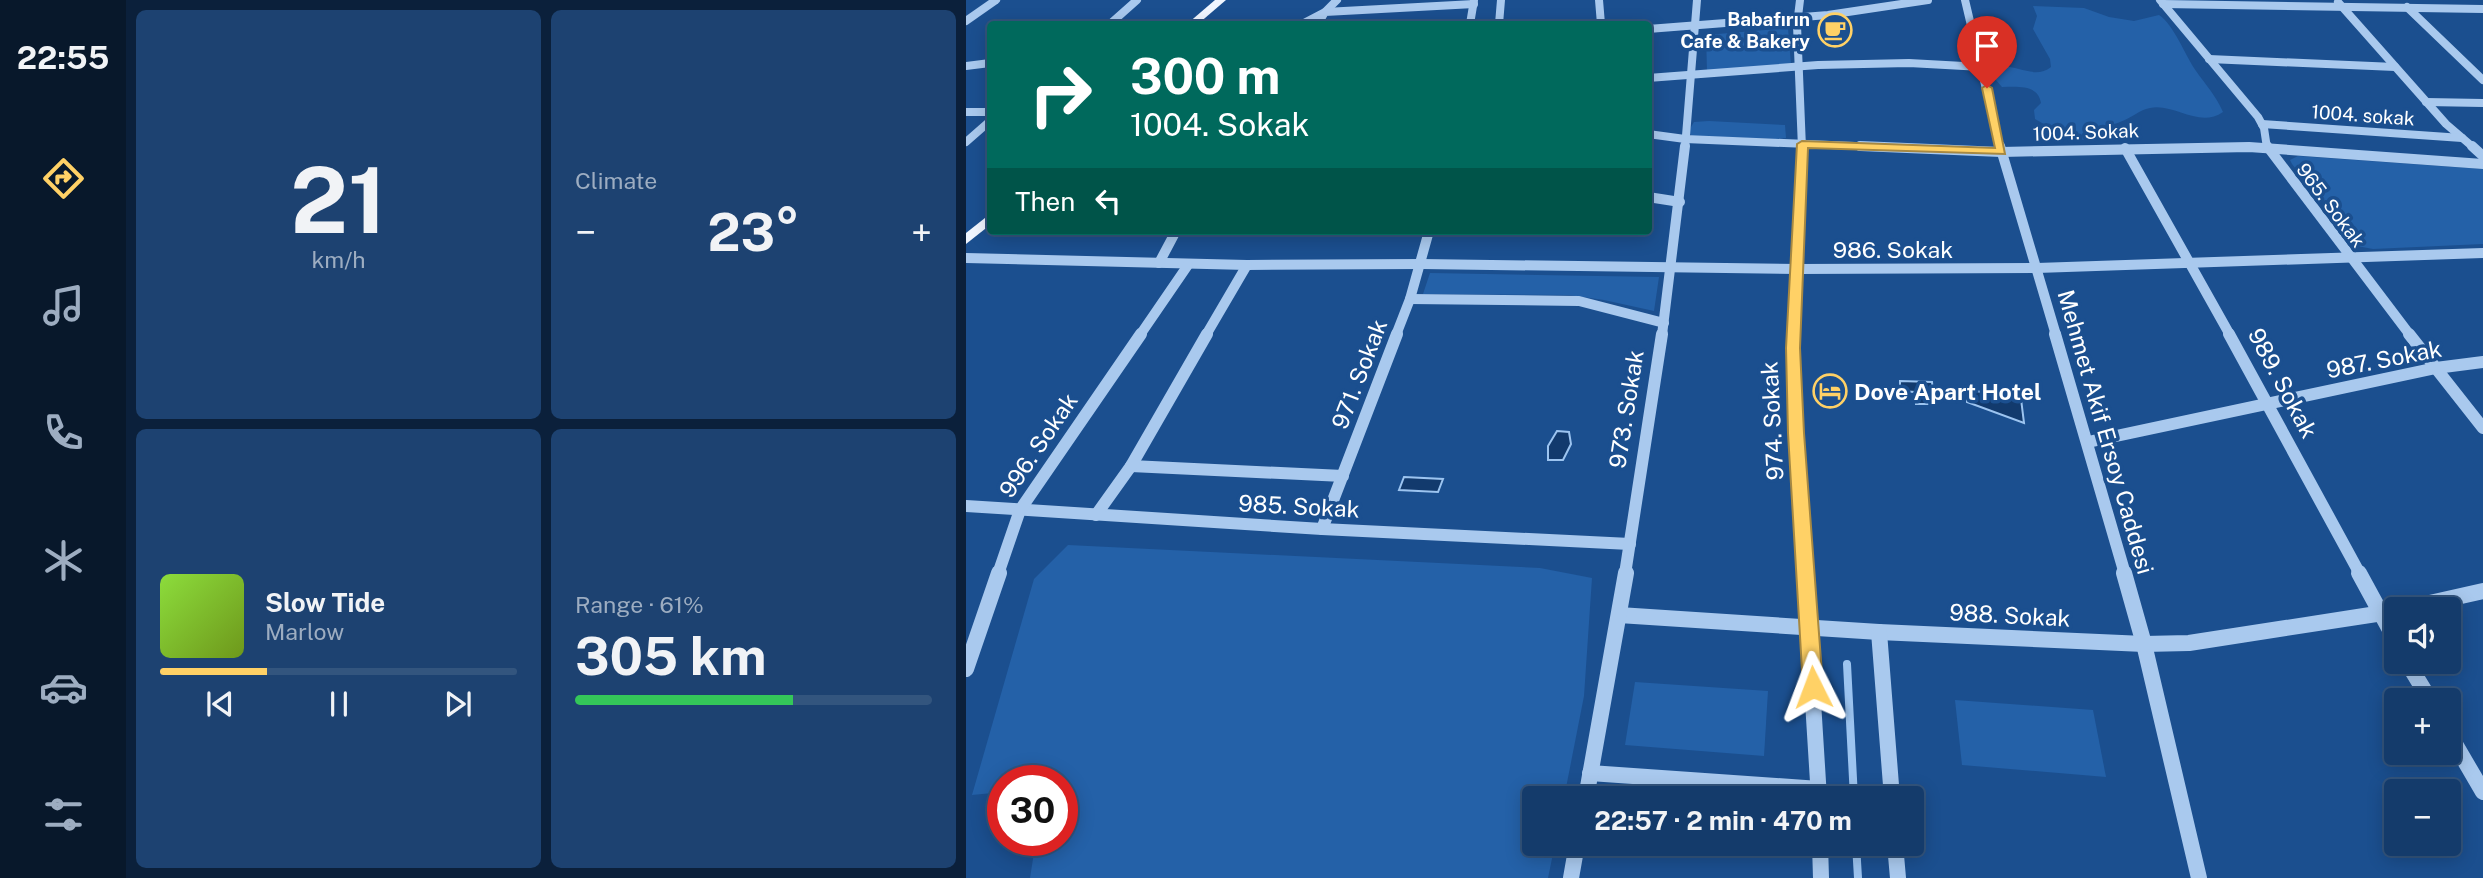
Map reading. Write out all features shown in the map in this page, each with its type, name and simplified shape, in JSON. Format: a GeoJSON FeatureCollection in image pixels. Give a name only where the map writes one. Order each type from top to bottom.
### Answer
{"type":"FeatureCollection","features":[{"type":"Feature","properties":{"kind":"main road"},"geometry":{"type":"LineString","coordinates":[[1196,21],[1221,0]]}},
{"type":"Feature","properties":{"kind":"main road"},"geometry":{"type":"LineString","coordinates":[[1211,21],[1228,0]]}},
{"type":"Feature","properties":{"kind":"main road"},"geometry":{"type":"LineString","coordinates":[[966,240],[987,221]]}},
{"type":"Feature","properties":{"kind":"street"},"geometry":{"type":"LineString","coordinates":[[966,20],[996,0]]}},
{"type":"Feature","properties":{"kind":"street"},"geometry":{"type":"LineString","coordinates":[[1113,21],[1137,0]]}},
{"type":"Feature","properties":{"kind":"street"},"geometry":{"type":"LineString","coordinates":[[1320,21],[1337,0]]}},
{"type":"Feature","properties":{"kind":"street"},"geometry":{"type":"LineString","coordinates":[[1499,21],[1501,0]]}},
{"type":"Feature","properties":{"kind":"street"},"geometry":{"type":"LineString","coordinates":[[1599,0],[1601,21]]}},
{"type":"Feature","properties":{"kind":"street","name":"973. Sokak"},"geometry":{"type":"LineString","coordinates":[[1588,786],[1619,615],[1664,323],[1680,202],[1697,0]]}},
{"type":"Feature","properties":{"kind":"street","name":"974. Sokak"},"geometry":{"type":"LineString","coordinates":[[1800,0],[1802,144],[1793,348],[1819,786]]}},
{"type":"Feature","properties":{"kind":"street"},"geometry":{"type":"LineString","coordinates":[[1652,29],[1799,18],[1928,0]]}},
{"type":"Feature","properties":{"kind":"street","name":"Mehmet Akif Ersoy Caddesi"},"geometry":{"type":"LineString","coordinates":[[1965,0],[2001,152],[2088,442],[2144,644],[2199,878]]}},
{"type":"Feature","properties":{"kind":"street"},"geometry":{"type":"LineString","coordinates":[[1308,21],[1325,12],[1474,2],[1471,21]]}},
{"type":"Feature","properties":{"kind":"street"},"geometry":{"type":"LineString","coordinates":[[2162,2],[2338,3],[2483,9]]}},
{"type":"Feature","properties":{"kind":"street","name":"965. Sokak"},"geometry":{"type":"LineString","coordinates":[[2162,2],[2262,124],[2267,148],[2483,428]]}},
{"type":"Feature","properties":{"kind":"street"},"geometry":{"type":"LineString","coordinates":[[2338,3],[2426,102],[2483,156]]}},
{"type":"Feature","properties":{"kind":"street"},"geometry":{"type":"LineString","coordinates":[[2407,7],[2483,80]]}},
{"type":"Feature","properties":{"kind":"street"},"geometry":{"type":"LineString","coordinates":[[2209,59],[2395,67]]}},
{"type":"Feature","properties":{"kind":"street"},"geometry":{"type":"LineString","coordinates":[[966,66],[987,63]]}},
{"type":"Feature","properties":{"kind":"street"},"geometry":{"type":"LineString","coordinates":[[1652,78],[1800,67],[1909,63],[1982,67]]}},
{"type":"Feature","properties":{"kind":"street"},"geometry":{"type":"LineString","coordinates":[[2426,102],[2483,103]]}},
{"type":"Feature","properties":{"kind":"street"},"geometry":{"type":"LineString","coordinates":[[966,112],[987,112]]}},
{"type":"Feature","properties":{"kind":"street"},"geometry":{"type":"LineString","coordinates":[[966,142],[987,124]]}},
{"type":"Feature","properties":{"kind":"street","name":"1004. sokak"},"geometry":{"type":"LineString","coordinates":[[2262,124],[2462,138]]}},
{"type":"Feature","properties":{"kind":"street","name":"1004. Sokak"},"geometry":{"type":"LineString","coordinates":[[1652,135],[1685,139],[2001,152],[2125,148],[2267,148],[2483,164]]}},
{"type":"Feature","properties":{"kind":"street","name":"989. Sokak"},"geometry":{"type":"LineString","coordinates":[[2125,148],[2269,404],[2384,621]]}},
{"type":"Feature","properties":{"kind":"street"},"geometry":{"type":"LineString","coordinates":[[1652,198],[1680,202]]}},
{"type":"Feature","properties":{"kind":"street"},"geometry":{"type":"LineString","coordinates":[[1158,263],[1174,235]]}},
{"type":"Feature","properties":{"kind":"street","name":"971. Sokak"},"geometry":{"type":"LineString","coordinates":[[1322,529],[1410,299],[1428,235]]}},
{"type":"Feature","properties":{"kind":"street","name":"986. Sokak"},"geometry":{"type":"LineString","coordinates":[[966,258],[1188,265],[1422,264],[1798,269],[2037,268],[2483,253]]}},
{"type":"Feature","properties":{"kind":"street","name":"996. Sokak"},"geometry":{"type":"LineString","coordinates":[[966,669],[1020,510],[1188,265]]}},
{"type":"Feature","properties":{"kind":"street"},"geometry":{"type":"LineString","coordinates":[[1096,515],[1131,466],[1247,265]]}},
{"type":"Feature","properties":{"kind":"street"},"geometry":{"type":"LineString","coordinates":[[1410,299],[1579,301],[1664,323]]}},
{"type":"Feature","properties":{"kind":"street","name":"987. Sokak"},"geometry":{"type":"LineString","coordinates":[[2088,442],[2436,368],[2483,362]]}},
{"type":"Feature","properties":{"kind":"street"},"geometry":{"type":"LineString","coordinates":[[1131,466],[1343,476]]}},
{"type":"Feature","properties":{"kind":"street","name":"985. Sokak"},"geometry":{"type":"LineString","coordinates":[[966,506],[1322,529],[1630,544]]}},
{"type":"Feature","properties":{"kind":"street"},"geometry":{"type":"LineString","coordinates":[[2456,597],[2483,591]]}},
{"type":"Feature","properties":{"kind":"street","name":"988. Sokak"},"geometry":{"type":"LineString","coordinates":[[1619,615],[1879,632],[2144,644],[2189,643],[2384,613]]}},
{"type":"Feature","properties":{"kind":"street"},"geometry":{"type":"LineString","coordinates":[[1879,632],[1891,786]]}},
{"type":"Feature","properties":{"kind":"street"},"geometry":{"type":"LineString","coordinates":[[2461,754],[2483,792]]}},
{"type":"Feature","properties":{"kind":"street"},"geometry":{"type":"LineString","coordinates":[[1590,773],[1739,786]]}},
{"type":"Feature","properties":{"kind":"street"},"geometry":{"type":"LineString","coordinates":[[1571,878],[1575,856]]}},
{"type":"Feature","properties":{"kind":"street"},"geometry":{"type":"LineString","coordinates":[[1820,856],[1821,878]]}},
{"type":"Feature","properties":{"kind":"street"},"geometry":{"type":"LineString","coordinates":[[1896,856],[1898,878]]}},
{"type":"Feature","properties":{"kind":"shaded area"},"geometry":{"type":"Polygon","coordinates":[[[2033,6],[2084,8],[2109,17],[2134,21],[2159,15],[2174,33],[2223,112],[2205,118],[2159,107],[2150,108],[2124,121],[2099,128],[2086,139],[2065,139],[2050,132],[2049,127],[2035,119],[2034,110],[2041,103],[2036,92],[2026,88],[2002,87],[1995,79],[1999,67],[2039,72],[2051,67],[2050,59],[2033,29],[2037,16],[2033,6]]]}},
{"type":"Feature","properties":{"kind":"shaded area"},"geometry":{"type":"Polygon","coordinates":[[[1788,28],[1791,65],[1707,71],[1706,35],[1788,28]]]}},
{"type":"Feature","properties":{"kind":"shaded area"},"geometry":{"type":"Polygon","coordinates":[[[1694,122],[1785,125],[1786,138],[1692,136],[1688,132],[1694,122]]]}},
{"type":"Feature","properties":{"kind":"shaded area"},"geometry":{"type":"Polygon","coordinates":[[[2298,156],[2483,169],[2483,244],[2373,249],[2357,246],[2292,164],[2290,160],[2298,156]]]}},
{"type":"Feature","properties":{"kind":"shaded area"},"geometry":{"type":"Polygon","coordinates":[[[1430,273],[1659,277],[1654,311],[1569,295],[1423,294],[1430,273]]]}},
{"type":"Feature","properties":{"kind":"shaded area"},"geometry":{"type":"Polygon","coordinates":[[[1900,381],[1932,382],[1934,404],[1916,404],[1915,392],[1900,391],[1900,381]]]}},
{"type":"Feature","properties":{"kind":"shaded area"},"geometry":{"type":"Polygon","coordinates":[[[1967,389],[1986,393],[1996,390],[2021,399],[2024,423],[1967,402],[1967,389]]]}},
{"type":"Feature","properties":{"kind":"shaded area"},"geometry":{"type":"Polygon","coordinates":[[[1557,431],[1569,432],[1571,444],[1563,460],[1548,460],[1548,446],[1557,431]]]}},
{"type":"Feature","properties":{"kind":"shaded area"},"geometry":{"type":"Polygon","coordinates":[[[1404,477],[1443,479],[1438,492],[1399,490],[1404,477]]]}},
{"type":"Feature","properties":{"kind":"shaded area"},"geometry":{"type":"Polygon","coordinates":[[[1068,545],[1540,568],[1592,578],[1584,696],[1566,786],[1522,786],[1522,856],[1553,856],[1548,878],[1030,878],[1033,856],[1078,856],[1078,765],[987,765],[987,794],[972,795],[1034,579],[1068,545]]]}},
{"type":"Feature","properties":{"kind":"shaded area"},"geometry":{"type":"Polygon","coordinates":[[[1635,682],[1768,691],[1764,756],[1625,745],[1635,682]]]}},
{"type":"Feature","properties":{"kind":"shaded area"},"geometry":{"type":"Polygon","coordinates":[[[1955,700],[2093,710],[2106,777],[1962,765],[1955,700]]]}},
{"type":"Feature","properties":{"kind":"waterway"},"geometry":{"type":"LineString","coordinates":[[1847,664],[1853,786]]}},
{"type":"Feature","properties":{"kind":"waterway"},"geometry":{"type":"LineString","coordinates":[[1857,856],[1858,878]]}},
{"type":"Feature","properties":{"kind":"place","name":"Babafırın Cafe & Bakery"},"geometry":{"type":"Point","coordinates":[1835,30]}},
{"type":"Feature","properties":{"kind":"place","name":"Dove Apart Hotel"},"geometry":{"type":"Point","coordinates":[1830,391]}},
{"type":"Feature","properties":{"kind":"route"},"geometry":{"type":"LineString","coordinates":[[1813,687],[1793,348],[1802,144],[2001,152],[1987,88]]}}]}
